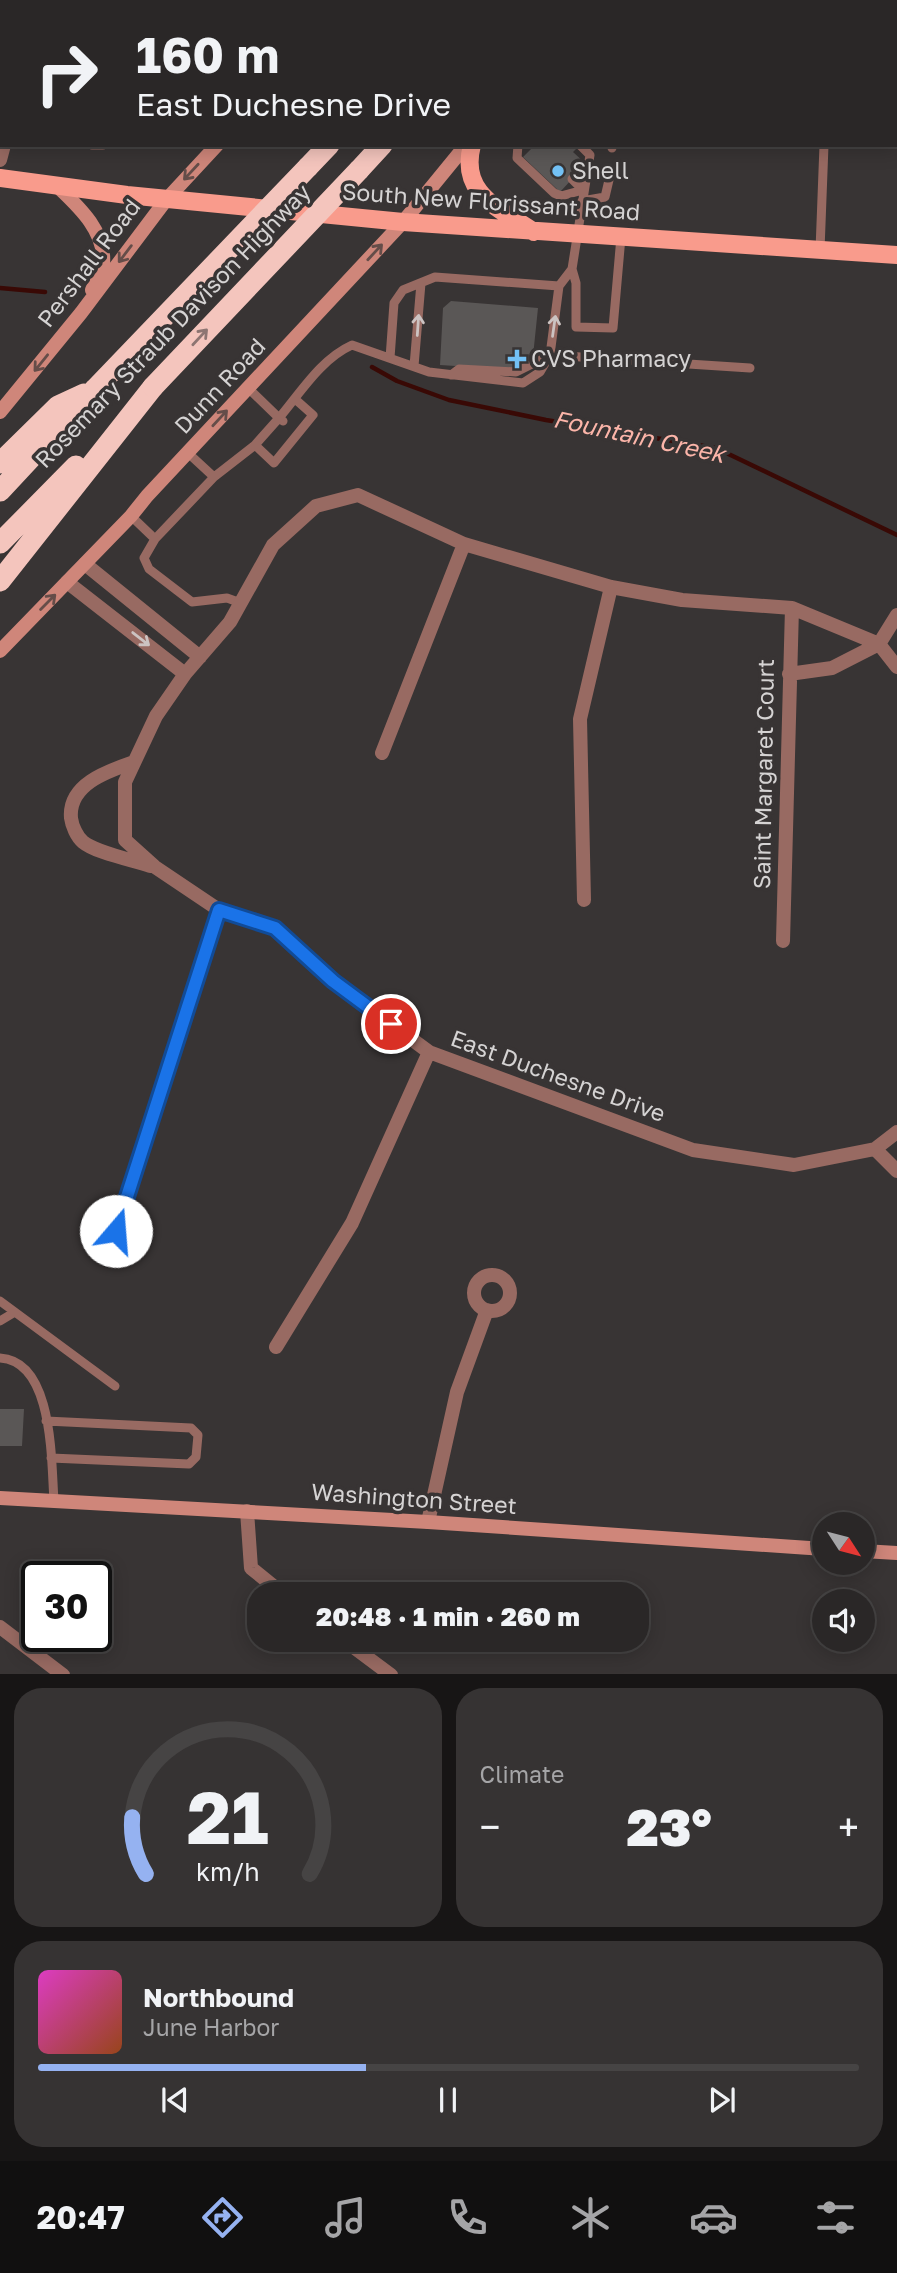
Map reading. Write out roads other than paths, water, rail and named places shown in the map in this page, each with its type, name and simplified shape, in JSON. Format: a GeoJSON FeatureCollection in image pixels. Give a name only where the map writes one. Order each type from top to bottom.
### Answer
{"type":"FeatureCollection","features":[{"type":"Feature","properties":{"kind":"highway","name":"Rosemary Straub Davison Highway"},"geometry":{"type":"LineString","coordinates":[[0,491],[327,147]]}},
{"type":"Feature","properties":{"kind":"highway","name":"Rosemary Straub Davison Highway"},"geometry":{"type":"LineString","coordinates":[[0,543],[153,387],[380,147]]}},
{"type":"Feature","properties":{"kind":"highway"},"geometry":{"type":"LineString","coordinates":[[0,581],[153,387]]}},
{"type":"Feature","properties":{"kind":"highway"},"geometry":{"type":"LineString","coordinates":[[0,463],[58,406],[95,389]]}},
{"type":"Feature","properties":{"kind":"main road"},"geometry":{"type":"LineString","coordinates":[[471,147],[467,164],[479,193],[534,232]]}},
{"type":"Feature","properties":{"kind":"main road","name":"South New Florissant Road"},"geometry":{"type":"LineString","coordinates":[[0,178],[58,188],[166,200],[403,222],[897,255]]}},
{"type":"Feature","properties":{"kind":"street","name":"Pershall Road"},"geometry":{"type":"LineString","coordinates":[[0,412],[81,313],[166,200],[215,147]]}},
{"type":"Feature","properties":{"kind":"street","name":"Dunn Road"},"geometry":{"type":"LineString","coordinates":[[0,650],[131,516],[403,222],[464,147]]}},
{"type":"Feature","properties":{"kind":"street"},"geometry":{"type":"LineString","coordinates":[[58,188],[84,212],[99,236],[103,264],[81,313]]}},
{"type":"Feature","properties":{"kind":"street"},"geometry":{"type":"LineString","coordinates":[[155,867],[125,840],[125,782],[156,716],[186,674],[230,622],[273,545],[316,506],[358,495],[464,544],[611,587],[682,600],[792,608],[879,644],[897,667]]}},
{"type":"Feature","properties":{"kind":"street"},"geometry":{"type":"LineString","coordinates":[[382,753],[464,544]]}},
{"type":"Feature","properties":{"kind":"street"},"geometry":{"type":"LineString","coordinates":[[85,564],[200,657]]}},
{"type":"Feature","properties":{"kind":"street"},"geometry":{"type":"LineString","coordinates":[[67,582],[186,674]]}},
{"type":"Feature","properties":{"kind":"street"},"geometry":{"type":"LineString","coordinates":[[584,900],[580,719],[611,587]]}},
{"type":"Feature","properties":{"kind":"street","name":"Saint Margaret Court"},"geometry":{"type":"LineString","coordinates":[[783,942],[792,608]]}},
{"type":"Feature","properties":{"kind":"street"},"geometry":{"type":"LineString","coordinates":[[789,674],[832,668],[879,644],[897,615]]}},
{"type":"Feature","properties":{"kind":"street"},"geometry":{"type":"LineString","coordinates":[[134,762],[104,772],[80,790],[70,807],[72,825],[83,843],[155,867]]}},
{"type":"Feature","properties":{"kind":"street","name":"East Duchesne Drive"},"geometry":{"type":"LineString","coordinates":[[155,867],[219,910],[275,928],[333,981],[429,1052],[694,1150],[794,1165],[875,1149]]}},
{"type":"Feature","properties":{"kind":"street"},"geometry":{"type":"LineString","coordinates":[[116,1231],[219,910]]}},
{"type":"Feature","properties":{"kind":"street"},"geometry":{"type":"LineString","coordinates":[[276,1347],[352,1223],[429,1052]]}},
{"type":"Feature","properties":{"kind":"street"},"geometry":{"type":"LineString","coordinates":[[897,1132],[875,1149],[897,1171]]}},
{"type":"Feature","properties":{"kind":"street"},"geometry":{"type":"LineString","coordinates":[[428,1522],[457,1392],[487,1310]]}},
{"type":"Feature","properties":{"kind":"street","name":"Washington Street"},"geometry":{"type":"LineString","coordinates":[[0,1498],[428,1522],[812,1548]]}},
{"type":"Feature","properties":{"kind":"street"},"geometry":{"type":"LineString","coordinates":[[247,1511],[251,1568],[268,1582]]}},
{"type":"Feature","properties":{"kind":"street"},"geometry":{"type":"LineString","coordinates":[[875,1552],[897,1553]]}},
{"type":"Feature","properties":{"kind":"street"},"geometry":{"type":"LineString","coordinates":[[0,1627],[62,1674]]}},
{"type":"Feature","properties":{"kind":"street"},"geometry":{"type":"LineString","coordinates":[[360,1652],[390,1674]]}},
{"type":"Feature","properties":{"kind":"lane"},"geometry":{"type":"LineString","coordinates":[[518,147],[517,158],[561,197],[605,197],[609,180]]}},
{"type":"Feature","properties":{"kind":"lane"},"geometry":{"type":"LineString","coordinates":[[582,147],[590,155],[572,269],[576,283],[576,327],[613,328],[621,236]]}},
{"type":"Feature","properties":{"kind":"lane"},"geometry":{"type":"LineString","coordinates":[[820,250],[824,147]]}},
{"type":"Feature","properties":{"kind":"lane"},"geometry":{"type":"LineString","coordinates":[[572,179],[583,196]]}},
{"type":"Feature","properties":{"kind":"lane"},"geometry":{"type":"LineString","coordinates":[[241,603],[227,598],[192,602],[149,569],[144,558],[155,539],[214,477],[255,445],[281,419],[328,360],[352,345],[414,366],[451,374],[523,383],[540,372],[550,355],[559,286],[572,269]]}},
{"type":"Feature","properties":{"kind":"lane"},"geometry":{"type":"LineString","coordinates":[[390,358],[394,303],[403,290],[435,277],[559,286]]}},
{"type":"Feature","properties":{"kind":"lane"},"geometry":{"type":"LineString","coordinates":[[414,366],[421,283]]}},
{"type":"Feature","properties":{"kind":"lane"},"geometry":{"type":"LineString","coordinates":[[550,355],[750,368]]}},
{"type":"Feature","properties":{"kind":"lane"},"geometry":{"type":"LineString","coordinates":[[248,388],[281,419]]}},
{"type":"Feature","properties":{"kind":"lane"},"geometry":{"type":"LineString","coordinates":[[255,445],[274,463],[296,432],[313,415],[295,399]]}},
{"type":"Feature","properties":{"kind":"lane"},"geometry":{"type":"LineString","coordinates":[[188,453],[214,477]]}},
{"type":"Feature","properties":{"kind":"lane"},"geometry":{"type":"LineString","coordinates":[[131,516],[155,539]]}},
{"type":"Feature","properties":{"kind":"lane"},"geometry":{"type":"LineString","coordinates":[[0,1301],[115,1386]]}},
{"type":"Feature","properties":{"kind":"lane"},"geometry":{"type":"LineString","coordinates":[[0,1321],[15,1312]]}},
{"type":"Feature","properties":{"kind":"lane"},"geometry":{"type":"LineString","coordinates":[[0,1358],[18,1363],[34,1379],[46,1421],[54,1500]]}},
{"type":"Feature","properties":{"kind":"lane"},"geometry":{"type":"LineString","coordinates":[[46,1421],[191,1428],[198,1435],[196,1457],[189,1464],[51,1458]]}},
{"type":"Feature","properties":{"kind":"waterway"},"geometry":{"type":"LineString","coordinates":[[0,288],[45,292]]}},
{"type":"Feature","properties":{"kind":"waterway","name":"Fountain Creek"},"geometry":{"type":"LineString","coordinates":[[372,367],[397,381],[449,400],[546,420],[716,448],[897,535]]}},
{"type":"Feature","properties":{"kind":"place","name":"Shell"},"geometry":{"type":"Point","coordinates":[558,171]}},
{"type":"Feature","properties":{"kind":"place","name":"CVS Pharmacy"},"geometry":{"type":"Point","coordinates":[517,359]}}]}
